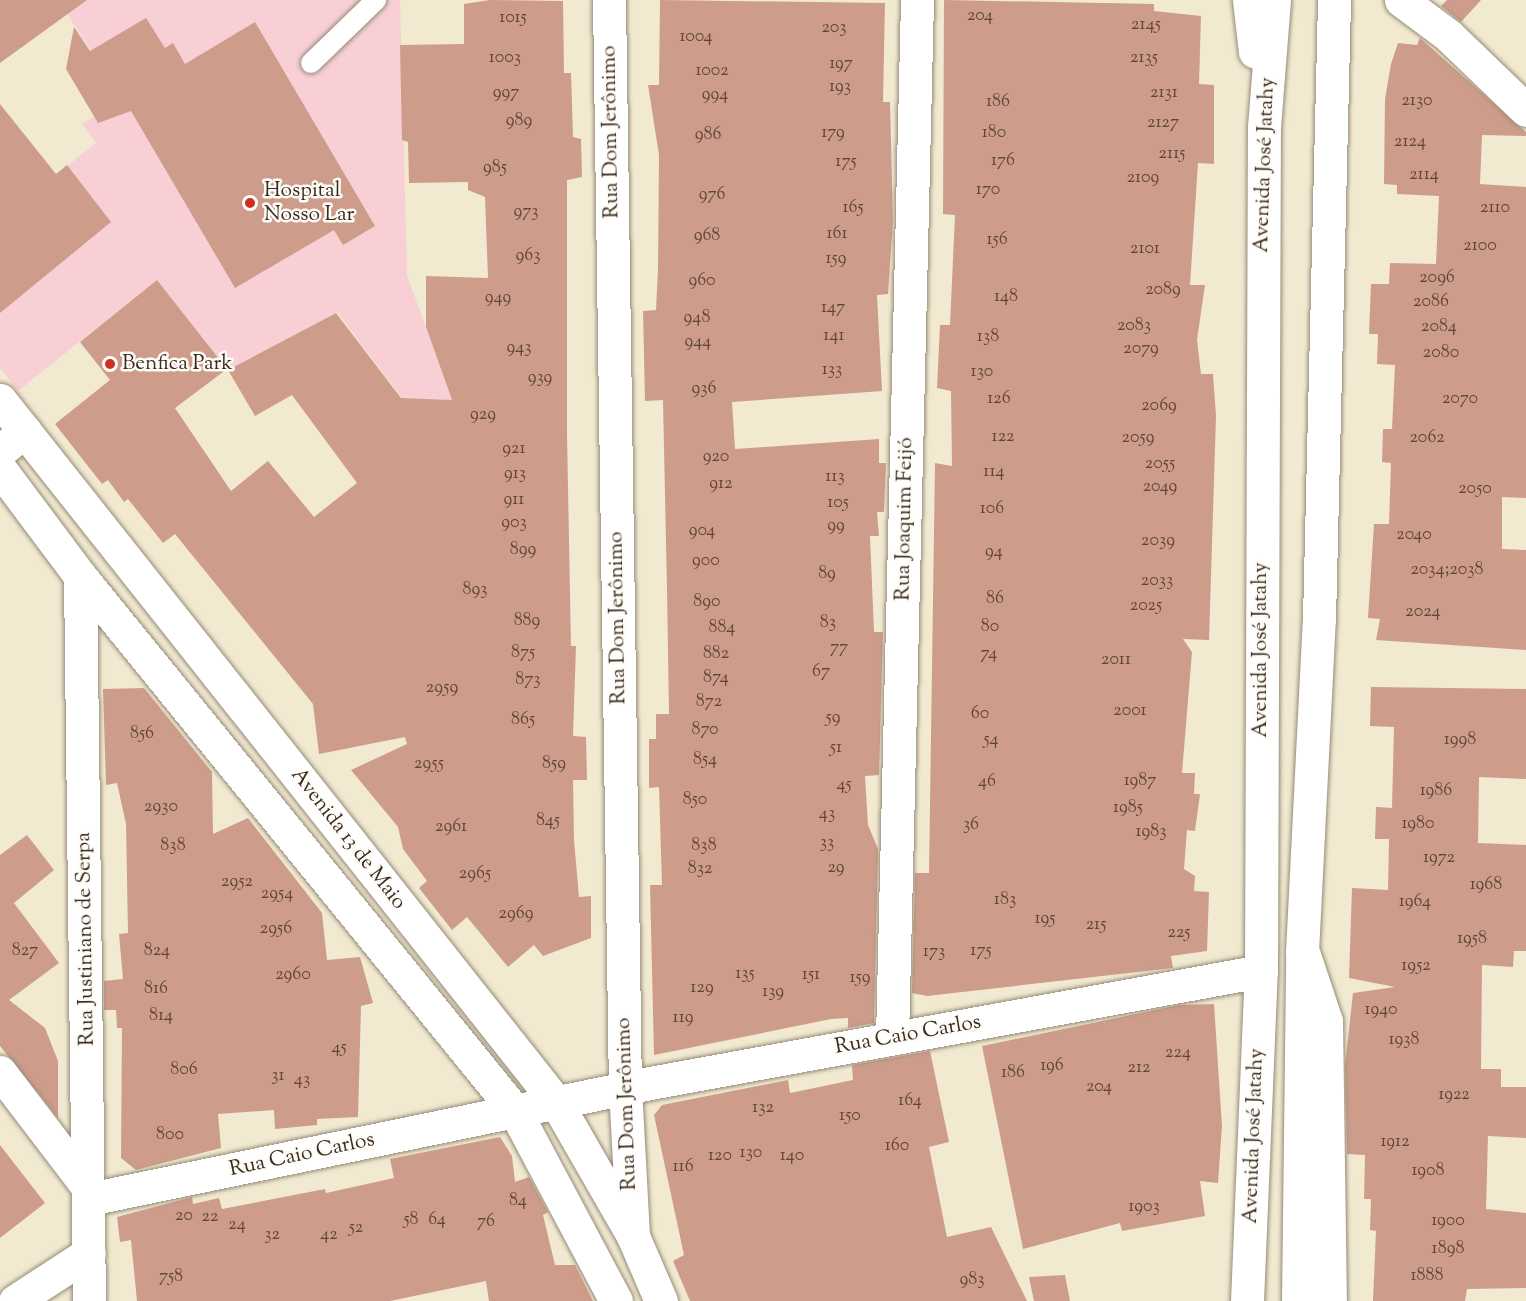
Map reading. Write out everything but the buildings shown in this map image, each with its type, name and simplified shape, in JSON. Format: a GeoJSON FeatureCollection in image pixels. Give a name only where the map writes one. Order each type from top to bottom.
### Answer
{"type":"FeatureCollection","features":[{"type":"Feature","properties":{"kind":"street","name":"Rua Dom Jerônimo"},"geometry":{"type":"LineString","coordinates":[[609,0],[625,1088],[633,1236]]}},
{"type":"Feature","properties":{"kind":"street","name":"Rua Joaquim Feijó"},"geometry":{"type":"LineString","coordinates":[[892,1038],[917,0]]}},
{"type":"Feature","properties":{"kind":"street"},"geometry":{"type":"LineString","coordinates":[[1249,0],[1264,127]]}},
{"type":"Feature","properties":{"kind":"street","name":"Avenida José Jatahy"},"geometry":{"type":"LineString","coordinates":[[1248,1301],[1261,971],[1264,127],[1274,0]]}},
{"type":"Feature","properties":{"kind":"street"},"geometry":{"type":"LineString","coordinates":[[1298,1301],[1302,952],[1319,619],[1334,0]]}},
{"type":"Feature","properties":{"kind":"street"},"geometry":{"type":"LineString","coordinates":[[1401,0],[1448,35],[1526,111]]}},
{"type":"Feature","properties":{"kind":"street","name":"Avenida 13 de Maio"},"geometry":{"type":"LineString","coordinates":[[0,400],[556,1102],[633,1236],[661,1301]]}},
{"type":"Feature","properties":{"kind":"street"},"geometry":{"type":"LineString","coordinates":[[0,451],[25,431]]}},
{"type":"Feature","properties":{"kind":"street","name":"Avenida 13 de Maio"},"geometry":{"type":"LineString","coordinates":[[0,469],[80,576],[515,1111],[616,1301]]}},
{"type":"Feature","properties":{"kind":"street","name":"Rua Justiniano de Serpa"},"geometry":{"type":"LineString","coordinates":[[80,576],[89,1301]]}},
{"type":"Feature","properties":{"kind":"street"},"geometry":{"type":"LineString","coordinates":[[1302,952],[1326,1021],[1330,1301]]}},
{"type":"Feature","properties":{"kind":"street","name":"Rua Caio Carlos"},"geometry":{"type":"LineString","coordinates":[[89,1194],[625,1088],[1261,971]]}},
{"type":"Feature","properties":{"kind":"street"},"geometry":{"type":"LineString","coordinates":[[0,1072],[89,1194]]}},
{"type":"Feature","properties":{"kind":"street"},"geometry":{"type":"LineString","coordinates":[[15,1301],[89,1253]]}},
{"type":"Feature","properties":{"kind":"lane"},"geometry":{"type":"LineString","coordinates":[[311,63],[376,0]]}},
{"type":"Feature","properties":{"kind":"shaded area","name":"Hospital Nosso Lar"},"geometry":{"type":"Polygon","coordinates":[[[58,0],[400,0],[407,275],[452,400],[402,398],[337,312],[228,370],[157,280],[18,391],[0,368],[0,220],[96,143],[82,124],[96,115],[92,52],[58,0]]]}},
{"type":"Feature","properties":{"kind":"place","name":"Hospital Nosso Lar"},"geometry":{"type":"Point","coordinates":[250,203]}},
{"type":"Feature","properties":{"kind":"place","name":"Benfica Park"},"geometry":{"type":"Point","coordinates":[110,364]}}]}
